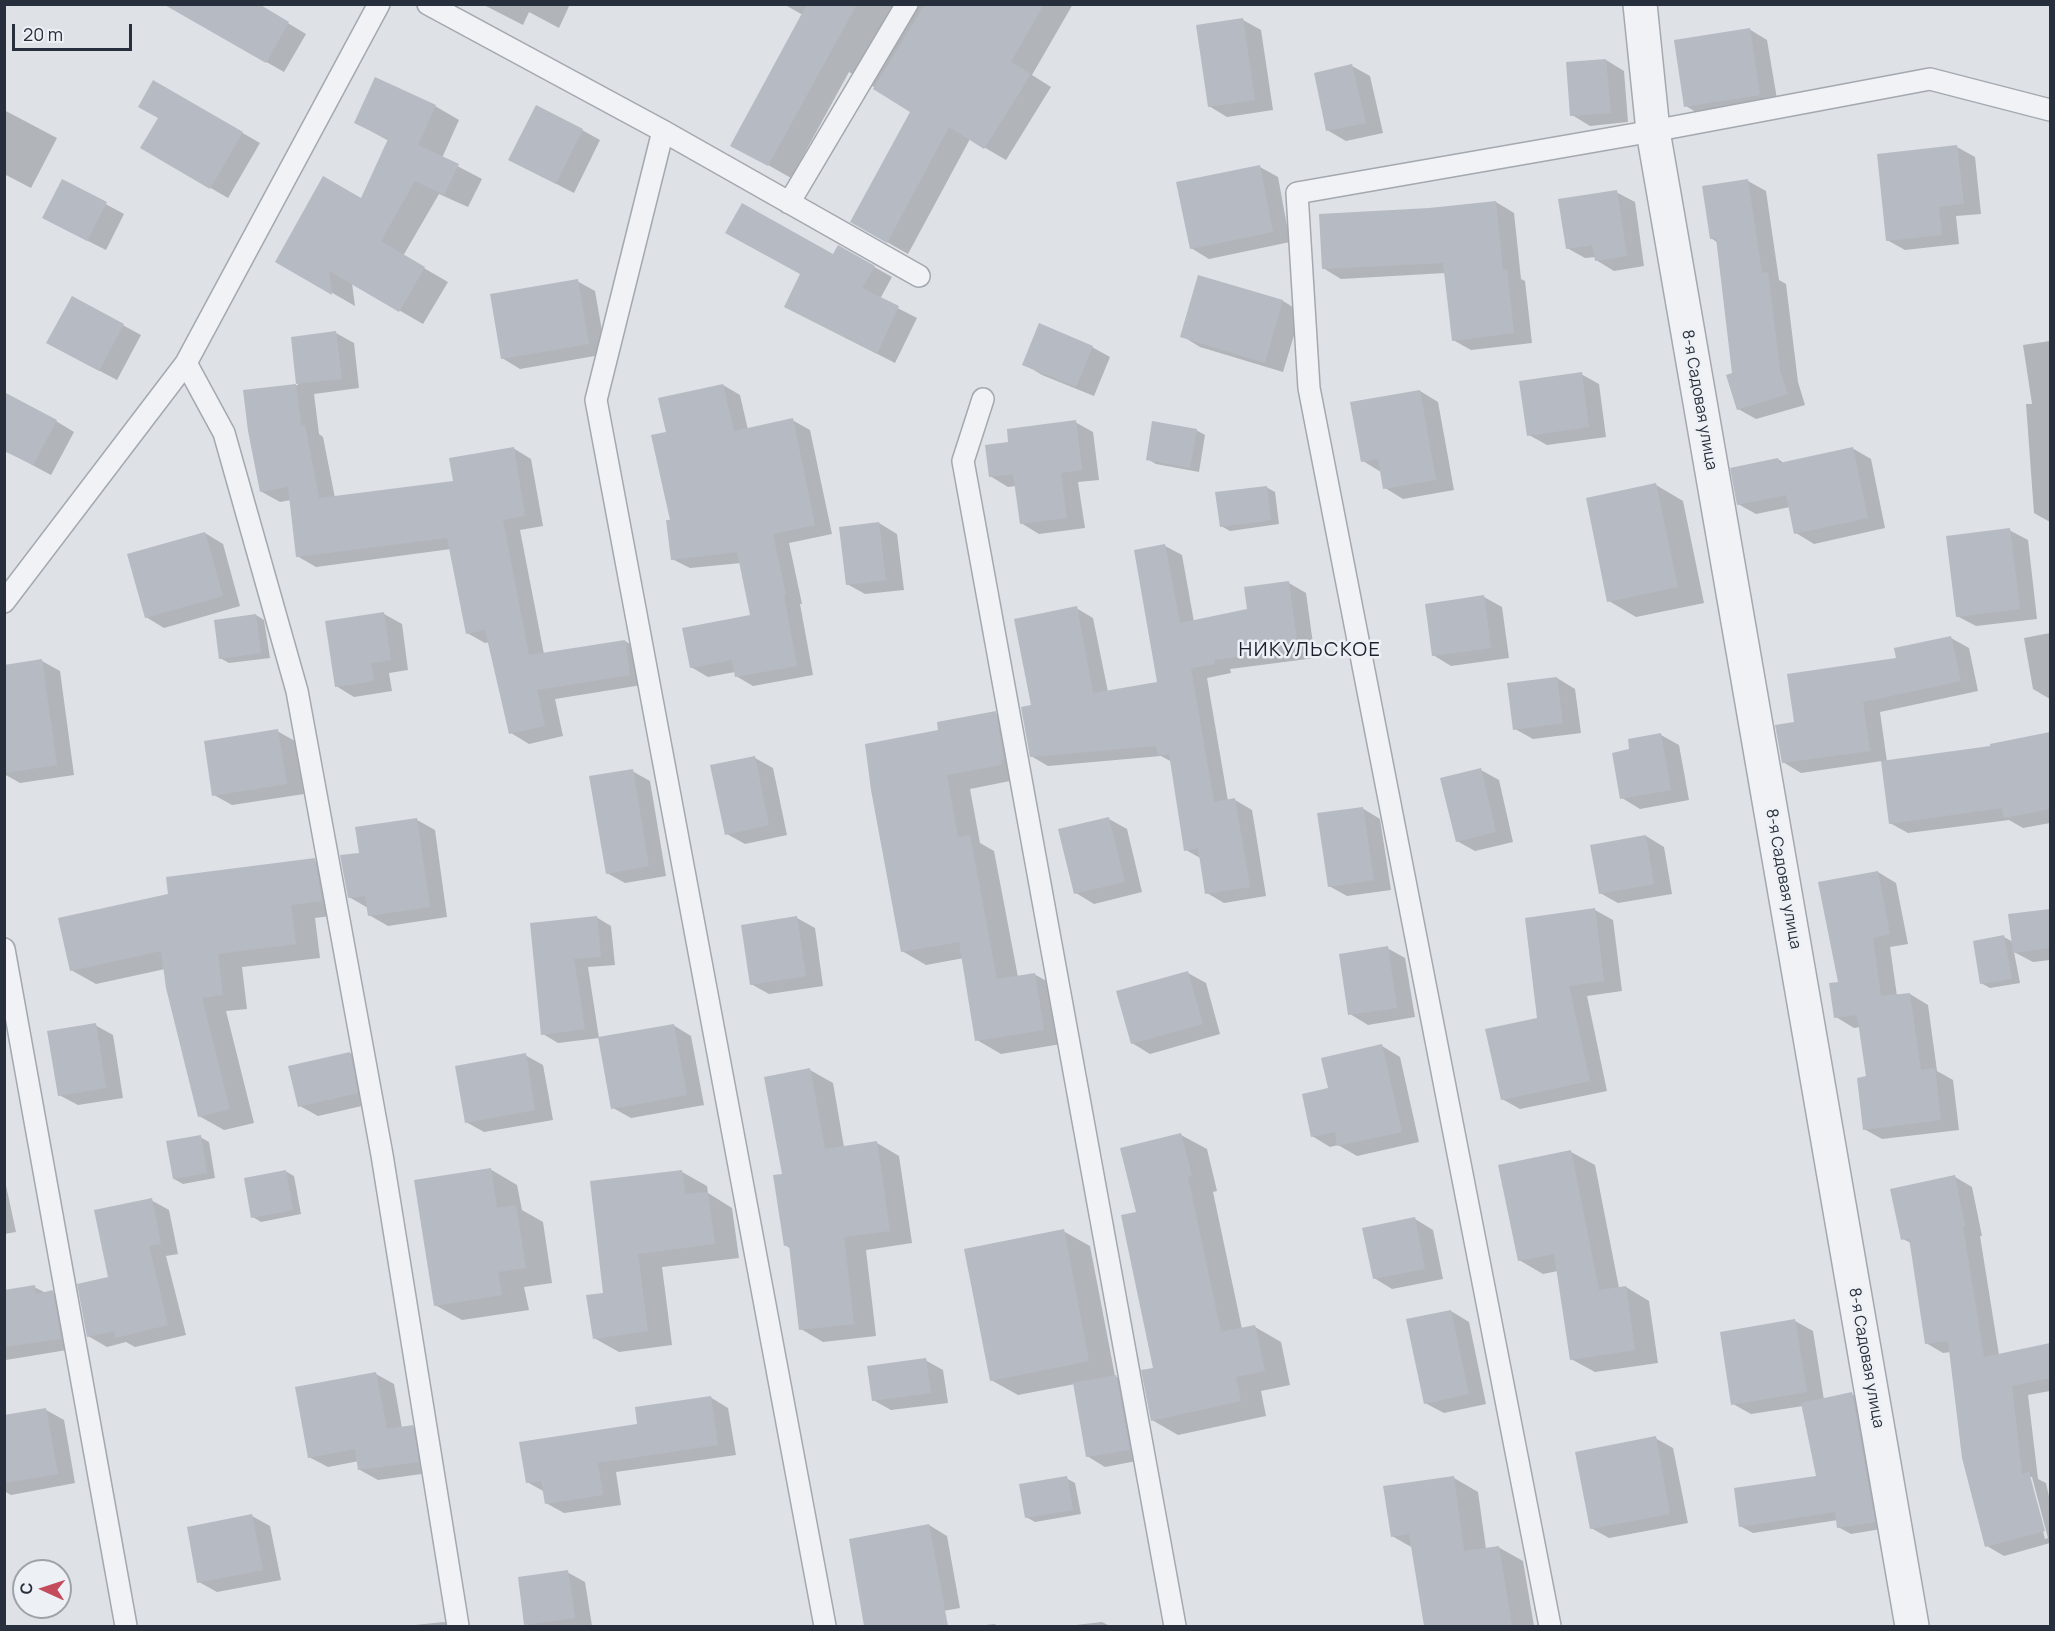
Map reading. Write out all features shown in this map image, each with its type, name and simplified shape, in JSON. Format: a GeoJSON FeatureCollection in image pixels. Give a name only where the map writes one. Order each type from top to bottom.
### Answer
{"type":"FeatureCollection","features":[{"type":"Feature","properties":{"kind":"street","name":"8-я Садовая улица"},"geometry":{"type":"LineString","coordinates":[[1640,4],[1653,131],[1912,1626]]}},
{"type":"Feature","properties":{"kind":"lane"},"geometry":{"type":"LineString","coordinates":[[4,602],[186,363],[379,4]]}},
{"type":"Feature","properties":{"kind":"lane"},"geometry":{"type":"LineString","coordinates":[[428,4],[663,131],[918,276]]}},
{"type":"Feature","properties":{"kind":"lane"},"geometry":{"type":"LineString","coordinates":[[789,203],[907,4]]}},
{"type":"Feature","properties":{"kind":"lane"},"geometry":{"type":"LineString","coordinates":[[1550,1626],[1309,388],[1297,193],[1653,131],[1930,79],[2050,110]]}},
{"type":"Feature","properties":{"kind":"lane"},"geometry":{"type":"LineString","coordinates":[[663,131],[596,400],[825,1626]]}},
{"type":"Feature","properties":{"kind":"lane"},"geometry":{"type":"LineString","coordinates":[[186,363],[224,433],[297,691],[382,1155],[458,1626]]}},
{"type":"Feature","properties":{"kind":"lane"},"geometry":{"type":"LineString","coordinates":[[983,399],[963,461],[1175,1626]]}},
{"type":"Feature","properties":{"kind":"lane"},"geometry":{"type":"LineString","coordinates":[[4,949],[126,1626]]}},
{"type":"Feature","properties":{"kind":"building"},"geometry":{"type":"Polygon","coordinates":[[[163,4],[259,4],[289,22],[266,63],[163,4]]]}},
{"type":"Feature","properties":{"kind":"building"},"geometry":{"type":"Polygon","coordinates":[[[807,4],[857,4],[768,166],[730,146],[807,4]]]}},
{"type":"Feature","properties":{"kind":"building"},"geometry":{"type":"Polygon","coordinates":[[[925,4],[1044,4],[1011,62],[1031,74],[984,149],[949,127],[887,243],[850,222],[910,112],[873,89],[925,4]]]}},
{"type":"Feature","properties":{"kind":"building"},"geometry":{"type":"Polygon","coordinates":[[[1243,18],[1255,100],[1208,107],[1196,25],[1243,18]]]}},
{"type":"Feature","properties":{"kind":"building"},"geometry":{"type":"Polygon","coordinates":[[[1750,28],[1760,95],[1684,107],[1674,40],[1750,28]]]}},
{"type":"Feature","properties":{"kind":"building"},"geometry":{"type":"Polygon","coordinates":[[[1606,59],[1611,113],[1570,116],[1566,62],[1606,59]]]}},
{"type":"Feature","properties":{"kind":"building"},"geometry":{"type":"Polygon","coordinates":[[[1352,64],[1366,123],[1326,131],[1314,73],[1352,64]]]}},
{"type":"Feature","properties":{"kind":"building"},"geometry":{"type":"Polygon","coordinates":[[[375,77],[436,105],[418,145],[459,164],[444,195],[415,181],[381,241],[425,267],[399,312],[329,271],[332,295],[275,262],[323,176],[361,198],[388,139],[354,123],[375,77]]]}},
{"type":"Feature","properties":{"kind":"building"},"geometry":{"type":"Polygon","coordinates":[[[153,80],[243,132],[210,189],[140,148],[158,118],[138,107],[153,80]]]}},
{"type":"Feature","properties":{"kind":"building"},"geometry":{"type":"Polygon","coordinates":[[[536,105],[583,129],[556,184],[508,160],[536,105]]]}},
{"type":"Feature","properties":{"kind":"building"},"geometry":{"type":"Polygon","coordinates":[[[1957,145],[1964,204],[1939,207],[1942,235],[1886,241],[1877,154],[1957,145]]]}},
{"type":"Feature","properties":{"kind":"building"},"geometry":{"type":"Polygon","coordinates":[[[1260,165],[1273,232],[1190,249],[1176,182],[1260,165]]]}},
{"type":"Feature","properties":{"kind":"building"},"geometry":{"type":"Polygon","coordinates":[[[62,179],[107,202],[87,241],[42,218],[62,179]]]}},
{"type":"Feature","properties":{"kind":"building"},"geometry":{"type":"Polygon","coordinates":[[[1748,179],[1762,273],[1768,272],[1780,370],[1788,394],[1737,410],[1726,375],[1732,373],[1716,238],[1710,239],[1702,186],[1748,179]]]}},
{"type":"Feature","properties":{"kind":"building"},"geometry":{"type":"Polygon","coordinates":[[[1617,190],[1627,256],[1595,261],[1592,245],[1566,249],[1558,199],[1617,190]]]}},
{"type":"Feature","properties":{"kind":"building"},"geometry":{"type":"Polygon","coordinates":[[[1496,201],[1503,270],[1507,269],[1514,333],[1452,341],[1443,263],[1322,269],[1319,214],[1429,208],[1496,201]]]}},
{"type":"Feature","properties":{"kind":"building"},"geometry":{"type":"Polygon","coordinates":[[[742,203],[833,254],[838,245],[875,266],[862,288],[899,306],[877,354],[784,307],[800,274],[725,233],[742,203]]]}},
{"type":"Feature","properties":{"kind":"building"},"geometry":{"type":"Polygon","coordinates":[[[1198,275],[1283,300],[1265,363],[1180,337],[1198,275]]]}},
{"type":"Feature","properties":{"kind":"building"},"geometry":{"type":"Polygon","coordinates":[[[578,279],[589,344],[501,359],[490,294],[578,279]]]}},
{"type":"Feature","properties":{"kind":"building"},"geometry":{"type":"Polygon","coordinates":[[[72,296],[124,324],[99,371],[46,343],[72,296]]]}},
{"type":"Feature","properties":{"kind":"building"},"geometry":{"type":"Polygon","coordinates":[[[1039,323],[1093,346],[1076,387],[1022,365],[1039,323]]]}},
{"type":"Feature","properties":{"kind":"building"},"geometry":{"type":"Polygon","coordinates":[[[336,331],[342,379],[296,384],[291,337],[336,331]]]}},
{"type":"Feature","properties":{"kind":"building"},"geometry":{"type":"Polygon","coordinates":[[[1582,372],[1589,427],[1527,436],[1519,381],[1582,372]]]}},
{"type":"Feature","properties":{"kind":"building"},"geometry":{"type":"Polygon","coordinates":[[[296,384],[301,426],[305,425],[319,498],[453,481],[449,458],[514,447],[525,516],[503,520],[529,655],[625,640],[630,675],[537,690],[545,726],[509,734],[485,630],[466,634],[447,538],[296,557],[288,487],[260,492],[248,431],[243,390],[296,384]]]}},
{"type":"Feature","properties":{"kind":"building"},"geometry":{"type":"Polygon","coordinates":[[[723,384],[734,431],[793,418],[815,525],[773,534],[786,595],[784,595],[797,666],[735,677],[732,660],[690,668],[682,628],[750,615],[737,552],[671,560],[666,520],[670,520],[651,435],[666,432],[658,398],[723,384]]]}},
{"type":"Feature","properties":{"kind":"building"},"geometry":{"type":"Polygon","coordinates":[[[1420,390],[1436,480],[1383,489],[1378,459],[1361,462],[1350,402],[1420,390]]]}},
{"type":"Feature","properties":{"kind":"building"},"geometry":{"type":"Polygon","coordinates":[[[4,392],[57,420],[33,465],[4,451],[4,392]]]}},
{"type":"Feature","properties":{"kind":"building"},"geometry":{"type":"Polygon","coordinates":[[[1076,420],[1082,470],[1061,473],[1067,518],[1020,524],[1013,474],[989,477],[985,445],[1008,442],[1007,429],[1076,420]]]}},
{"type":"Feature","properties":{"kind":"building"},"geometry":{"type":"Polygon","coordinates":[[[1152,421],[1197,429],[1190,468],[1146,460],[1152,421]]]}},
{"type":"Feature","properties":{"kind":"building"},"geometry":{"type":"Polygon","coordinates":[[[1853,447],[1868,518],[1794,534],[1786,495],[1737,505],[1730,468],[1778,458],[1779,463],[1853,447]]]}},
{"type":"Feature","properties":{"kind":"building"},"geometry":{"type":"Polygon","coordinates":[[[1656,483],[1678,587],[1607,602],[1586,498],[1656,483]]]}},
{"type":"Feature","properties":{"kind":"building"},"geometry":{"type":"Polygon","coordinates":[[[1267,486],[1271,520],[1220,527],[1215,492],[1267,486]]]}},
{"type":"Feature","properties":{"kind":"building"},"geometry":{"type":"Polygon","coordinates":[[[879,522],[886,580],[846,585],[839,527],[879,522]]]}},
{"type":"Feature","properties":{"kind":"building"},"geometry":{"type":"Polygon","coordinates":[[[2010,528],[2020,609],[1956,617],[1946,536],[2010,528]]]}},
{"type":"Feature","properties":{"kind":"building"},"geometry":{"type":"Polygon","coordinates":[[[205,532],[223,596],[145,618],[127,554],[205,532]]]}},
{"type":"Feature","properties":{"kind":"building"},"geometry":{"type":"Polygon","coordinates":[[[1165,544],[1180,623],[1247,609],[1244,587],[1289,581],[1298,649],[1214,660],[1215,664],[1191,668],[1214,802],[1235,798],[1250,887],[1205,894],[1198,848],[1184,851],[1169,754],[1158,756],[1156,746],[1030,757],[1021,707],[1031,705],[1014,619],[1077,606],[1093,693],[1157,682],[1134,550],[1165,544]]]}},
{"type":"Feature","properties":{"kind":"building"},"geometry":{"type":"Polygon","coordinates":[[[1484,595],[1491,648],[1432,656],[1425,604],[1484,595]]]}},
{"type":"Feature","properties":{"kind":"building"},"geometry":{"type":"Polygon","coordinates":[[[384,612],[391,660],[371,663],[374,681],[335,687],[325,621],[384,612]]]}},
{"type":"Feature","properties":{"kind":"building"},"geometry":{"type":"Polygon","coordinates":[[[256,614],[261,653],[219,659],[214,620],[256,614]]]}},
{"type":"Feature","properties":{"kind":"building"},"geometry":{"type":"Polygon","coordinates":[[[1951,636],[1961,681],[1863,702],[1870,751],[1782,763],[1775,725],[1794,722],[1787,674],[1896,658],[1894,648],[1951,636]]]}},
{"type":"Feature","properties":{"kind":"building"},"geometry":{"type":"Polygon","coordinates":[[[42,659],[57,765],[4,773],[4,665],[42,659]]]}},
{"type":"Feature","properties":{"kind":"building"},"geometry":{"type":"Polygon","coordinates":[[[1557,677],[1563,723],[1513,730],[1507,683],[1557,677]]]}},
{"type":"Feature","properties":{"kind":"building"},"geometry":{"type":"Polygon","coordinates":[[[996,711],[1004,760],[1001,760],[1002,765],[947,775],[958,837],[970,835],[997,979],[1035,973],[1044,1030],[975,1041],[959,942],[901,952],[871,790],[865,744],[938,730],[937,722],[996,711]]]}},
{"type":"Feature","properties":{"kind":"building"},"geometry":{"type":"Polygon","coordinates":[[[278,729],[287,784],[212,796],[204,741],[278,729]]]}},
{"type":"Feature","properties":{"kind":"building"},"geometry":{"type":"Polygon","coordinates":[[[2050,732],[2050,809],[2004,818],[2002,808],[1889,824],[1881,761],[1990,746],[1990,744],[2050,732]]]}},
{"type":"Feature","properties":{"kind":"building"},"geometry":{"type":"Polygon","coordinates":[[[1661,733],[1671,790],[1620,799],[1612,753],[1629,749],[1628,739],[1661,733]]]}},
{"type":"Feature","properties":{"kind":"building"},"geometry":{"type":"Polygon","coordinates":[[[755,756],[769,825],[725,835],[710,765],[755,756]]]}},
{"type":"Feature","properties":{"kind":"building"},"geometry":{"type":"Polygon","coordinates":[[[1481,768],[1496,832],[1456,842],[1440,778],[1481,768]]]}},
{"type":"Feature","properties":{"kind":"building"},"geometry":{"type":"Polygon","coordinates":[[[633,769],[649,866],[606,874],[589,776],[633,769]]]}},
{"type":"Feature","properties":{"kind":"building"},"geometry":{"type":"Polygon","coordinates":[[[1363,807],[1374,880],[1328,887],[1317,813],[1363,807]]]}},
{"type":"Feature","properties":{"kind":"building"},"geometry":{"type":"Polygon","coordinates":[[[1109,817],[1125,882],[1074,894],[1058,829],[1109,817]]]}},
{"type":"Feature","properties":{"kind":"building"},"geometry":{"type":"Polygon","coordinates":[[[417,818],[430,907],[368,916],[365,896],[348,898],[340,855],[359,853],[355,827],[417,818]]]}},
{"type":"Feature","properties":{"kind":"building"},"geometry":{"type":"Polygon","coordinates":[[[1646,835],[1654,884],[1599,894],[1590,845],[1646,835]]]}},
{"type":"Feature","properties":{"kind":"building"},"geometry":{"type":"Polygon","coordinates":[[[315,858],[322,901],[291,905],[296,944],[218,954],[223,995],[202,998],[230,1109],[198,1117],[166,988],[161,951],[70,971],[58,918],[168,894],[166,877],[315,858]]]}},
{"type":"Feature","properties":{"kind":"building"},"geometry":{"type":"Polygon","coordinates":[[[1878,871],[1890,934],[1873,938],[1881,996],[1910,993],[1921,1070],[1935,1068],[1941,1120],[1863,1130],[1857,1078],[1866,1076],[1857,1015],[1834,1018],[1829,983],[1838,982],[1818,882],[1878,871]]]}},
{"type":"Feature","properties":{"kind":"building"},"geometry":{"type":"Polygon","coordinates":[[[1595,908],[1604,981],[1569,986],[1590,1081],[1501,1100],[1485,1029],[1537,1018],[1525,918],[1595,908]]]}},
{"type":"Feature","properties":{"kind":"building"},"geometry":{"type":"Polygon","coordinates":[[[2050,909],[2050,948],[2013,953],[2008,914],[2050,909]]]}},
{"type":"Feature","properties":{"kind":"building"},"geometry":{"type":"Polygon","coordinates":[[[597,916],[601,957],[574,959],[585,1029],[541,1035],[530,923],[597,916]]]}},
{"type":"Feature","properties":{"kind":"building"},"geometry":{"type":"Polygon","coordinates":[[[797,916],[806,976],[750,985],[741,925],[797,916]]]}},
{"type":"Feature","properties":{"kind":"building"},"geometry":{"type":"Polygon","coordinates":[[[2004,935],[2012,979],[1980,984],[1973,941],[2004,935]]]}},
{"type":"Feature","properties":{"kind":"building"},"geometry":{"type":"Polygon","coordinates":[[[1388,946],[1397,1008],[1348,1015],[1339,954],[1388,946]]]}},
{"type":"Feature","properties":{"kind":"building"},"geometry":{"type":"Polygon","coordinates":[[[1188,971],[1203,1024],[1131,1044],[1116,991],[1188,971]]]}},
{"type":"Feature","properties":{"kind":"building"},"geometry":{"type":"Polygon","coordinates":[[[96,1023],[106,1088],[58,1096],[47,1031],[96,1023]]]}},
{"type":"Feature","properties":{"kind":"building"},"geometry":{"type":"Polygon","coordinates":[[[674,1024],[687,1095],[611,1109],[598,1037],[674,1024]]]}},
{"type":"Feature","properties":{"kind":"building"},"geometry":{"type":"Polygon","coordinates":[[[1382,1044],[1402,1132],[1337,1146],[1335,1132],[1311,1137],[1302,1094],[1328,1088],[1321,1058],[1382,1044]]]}},
{"type":"Feature","properties":{"kind":"building"},"geometry":{"type":"Polygon","coordinates":[[[350,1052],[358,1093],[298,1107],[288,1066],[350,1052]]]}},
{"type":"Feature","properties":{"kind":"building"},"geometry":{"type":"Polygon","coordinates":[[[526,1053],[535,1110],[465,1123],[455,1066],[526,1053]]]}},
{"type":"Feature","properties":{"kind":"building"},"geometry":{"type":"Polygon","coordinates":[[[810,1068],[825,1149],[877,1141],[890,1231],[844,1237],[854,1324],[799,1330],[789,1245],[784,1246],[773,1175],[782,1174],[764,1077],[810,1068]]]}},
{"type":"Feature","properties":{"kind":"building"},"geometry":{"type":"Polygon","coordinates":[[[1181,1133],[1192,1176],[1188,1177],[1221,1332],[1255,1325],[1265,1371],[1236,1377],[1241,1401],[1151,1421],[1141,1370],[1153,1368],[1121,1215],[1136,1212],[1120,1148],[1181,1133]]]}},
{"type":"Feature","properties":{"kind":"building"},"geometry":{"type":"Polygon","coordinates":[[[201,1135],[207,1173],[173,1179],[166,1141],[201,1135]]]}},
{"type":"Feature","properties":{"kind":"building"},"geometry":{"type":"Polygon","coordinates":[[[1571,1150],[1599,1290],[1626,1286],[1635,1350],[1570,1360],[1554,1254],[1518,1261],[1498,1165],[1571,1150]]]}},
{"type":"Feature","properties":{"kind":"building"},"geometry":{"type":"Polygon","coordinates":[[[491,1168],[497,1208],[516,1205],[526,1268],[498,1272],[502,1295],[434,1306],[414,1180],[491,1168]]]}},
{"type":"Feature","properties":{"kind":"building"},"geometry":{"type":"Polygon","coordinates":[[[286,1170],[293,1210],[251,1218],[244,1178],[286,1170]]]}},
{"type":"Feature","properties":{"kind":"building"},"geometry":{"type":"Polygon","coordinates":[[[682,1170],[685,1194],[708,1192],[715,1244],[638,1254],[648,1331],[593,1339],[586,1295],[603,1293],[590,1181],[682,1170]]]}},
{"type":"Feature","properties":{"kind":"building"},"geometry":{"type":"Polygon","coordinates":[[[1955,1175],[1965,1226],[1963,1227],[1984,1357],[2050,1343],[2050,1378],[2012,1386],[2022,1474],[2029,1472],[2045,1531],[1985,1547],[1962,1458],[1948,1341],[1925,1344],[1909,1238],[1901,1240],[1890,1189],[1955,1175]]]}},
{"type":"Feature","properties":{"kind":"building"},"geometry":{"type":"Polygon","coordinates":[[[152,1198],[161,1244],[149,1246],[168,1325],[115,1338],[114,1331],[87,1337],[77,1284],[108,1277],[94,1210],[152,1198]]]}},
{"type":"Feature","properties":{"kind":"building"},"geometry":{"type":"Polygon","coordinates":[[[1415,1217],[1425,1269],[1373,1279],[1362,1228],[1415,1217]]]}},
{"type":"Feature","properties":{"kind":"building"},"geometry":{"type":"Polygon","coordinates":[[[1064,1229],[1089,1361],[990,1381],[964,1249],[1064,1229]]]}},
{"type":"Feature","properties":{"kind":"building"},"geometry":{"type":"Polygon","coordinates":[[[35,1285],[36,1294],[53,1290],[61,1339],[4,1347],[4,1290],[35,1285]]]}},
{"type":"Feature","properties":{"kind":"building"},"geometry":{"type":"Polygon","coordinates":[[[1451,1310],[1469,1394],[1424,1404],[1406,1319],[1451,1310]]]}},
{"type":"Feature","properties":{"kind":"building"},"geometry":{"type":"Polygon","coordinates":[[[1795,1319],[1807,1392],[1731,1405],[1720,1332],[1795,1319]]]}},
{"type":"Feature","properties":{"kind":"building"},"geometry":{"type":"Polygon","coordinates":[[[926,1358],[931,1393],[872,1401],[867,1366],[926,1358]]]}},
{"type":"Feature","properties":{"kind":"building"},"geometry":{"type":"Polygon","coordinates":[[[376,1372],[387,1429],[413,1425],[419,1462],[358,1470],[355,1449],[308,1458],[295,1387],[376,1372]]]}},
{"type":"Feature","properties":{"kind":"building"},"geometry":{"type":"Polygon","coordinates":[[[1116,1375],[1130,1450],[1086,1457],[1073,1383],[1116,1375]]]}},
{"type":"Feature","properties":{"kind":"building"},"geometry":{"type":"Polygon","coordinates":[[[1852,1392],[1875,1522],[1837,1528],[1835,1512],[1739,1527],[1734,1488],[1816,1476],[1801,1403],[1852,1392]]]}},
{"type":"Feature","properties":{"kind":"building"},"geometry":{"type":"Polygon","coordinates":[[[711,1396],[718,1445],[598,1463],[603,1495],[545,1504],[541,1481],[526,1483],[519,1442],[637,1424],[635,1407],[711,1396]]]}},
{"type":"Feature","properties":{"kind":"building"},"geometry":{"type":"Polygon","coordinates":[[[46,1408],[58,1474],[4,1483],[4,1415],[46,1408]]]}},
{"type":"Feature","properties":{"kind":"building"},"geometry":{"type":"Polygon","coordinates":[[[1656,1436],[1670,1514],[1590,1529],[1575,1452],[1656,1436]]]}},
{"type":"Feature","properties":{"kind":"building"},"geometry":{"type":"Polygon","coordinates":[[[1067,1476],[1073,1510],[1025,1518],[1019,1484],[1067,1476]]]}},
{"type":"Feature","properties":{"kind":"building"},"geometry":{"type":"Polygon","coordinates":[[[1454,1476],[1464,1551],[1499,1546],[1512,1626],[1424,1626],[1409,1534],[1391,1537],[1383,1486],[1454,1476]]]}},
{"type":"Feature","properties":{"kind":"building"},"geometry":{"type":"Polygon","coordinates":[[[252,1514],[263,1570],[197,1583],[187,1527],[252,1514]]]}},
{"type":"Feature","properties":{"kind":"building"},"geometry":{"type":"Polygon","coordinates":[[[929,1524],[948,1626],[864,1626],[849,1539],[929,1524]]]}},
{"type":"Feature","properties":{"kind":"building"},"geometry":{"type":"Polygon","coordinates":[[[568,1570],[575,1618],[524,1625],[518,1577],[568,1570]]]}},
{"type":"Feature","properties":{"kind":"district","name":"НИКУЛЬСКОЕ"},"geometry":{"type":"Point","coordinates":[1310,650]}}]}
